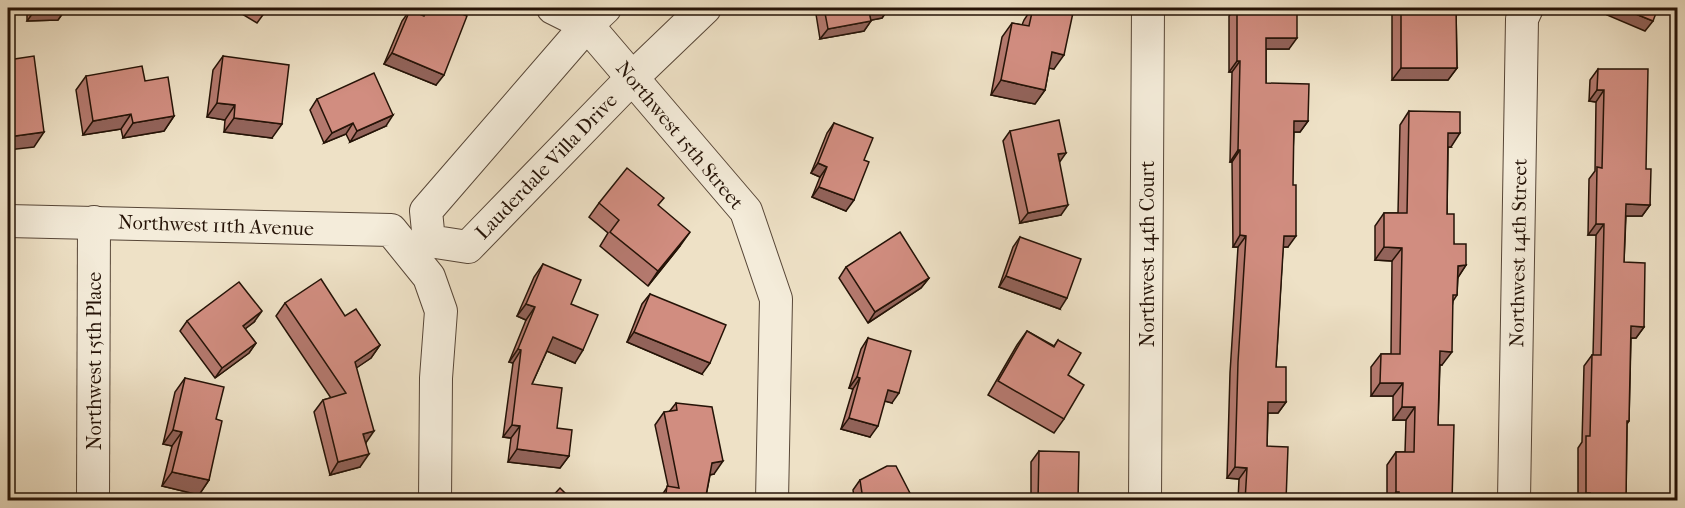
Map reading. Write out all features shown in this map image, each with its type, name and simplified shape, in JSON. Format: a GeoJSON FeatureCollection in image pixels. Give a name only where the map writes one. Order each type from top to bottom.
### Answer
{"type":"FeatureCollection","features":[{"type":"Feature","properties":{"kind":"street"},"geometry":{"type":"LineString","coordinates":[[554,8],[596,16]]}},
{"type":"Feature","properties":{"kind":"street","name":"Lauderdale Villa Drive"},"geometry":{"type":"LineString","coordinates":[[421,248],[468,247],[632,78],[705,8]]}},
{"type":"Feature","properties":{"kind":"street","name":"Northwest 14th Court"},"geometry":{"type":"LineString","coordinates":[[1145,501],[1148,8]]}},
{"type":"Feature","properties":{"kind":"street","name":"Northwest 14th Street"},"geometry":{"type":"LineString","coordinates":[[1514,501],[1522,19],[1527,8]]}},
{"type":"Feature","properties":{"kind":"street"},"geometry":{"type":"LineString","coordinates":[[421,248],[426,211],[596,16]]}},
{"type":"Feature","properties":{"kind":"street","name":"Northwest 15th Street"},"geometry":{"type":"LineString","coordinates":[[596,16],[632,78],[746,211],[776,299],[772,501]]}},
{"type":"Feature","properties":{"kind":"street","name":"Northwest 11th Avenue"},"geometry":{"type":"LineString","coordinates":[[8,221],[391,230],[421,248],[441,311],[436,378],[435,501]]}},
{"type":"Feature","properties":{"kind":"street","name":"Northwest 15th Place"},"geometry":{"type":"LineString","coordinates":[[93,501],[94,222]]}},
{"type":"Feature","properties":{"kind":"building"},"geometry":{"type":"Polygon","coordinates":[[[35,8],[65,8],[65,10],[35,10],[35,8]]]}},
{"type":"Feature","properties":{"kind":"building"},"geometry":{"type":"Polygon","coordinates":[[[428,8],[448,8],[467,16],[444,75],[392,53],[410,10],[424,16],[428,8]]]}},
{"type":"Feature","properties":{"kind":"building"},"geometry":{"type":"Polygon","coordinates":[[[824,8],[888,8],[869,11],[871,21],[828,29],[824,8]]]}},
{"type":"Feature","properties":{"kind":"building"},"geometry":{"type":"Polygon","coordinates":[[[1033,8],[1074,8],[1064,55],[1052,52],[1045,90],[1001,80],[1012,23],[1029,26],[1033,8]]]}},
{"type":"Feature","properties":{"kind":"building"},"geometry":{"type":"Polygon","coordinates":[[[1237,8],[1297,8],[1297,38],[1266,38],[1266,83],[1309,84],[1308,121],[1294,121],[1293,185],[1296,185],[1296,236],[1284,236],[1276,367],[1286,367],[1286,402],[1268,402],[1267,446],[1288,447],[1286,501],[1245,501],[1247,468],[1235,467],[1238,362],[1246,236],[1240,235],[1240,150],[1238,150],[1240,61],[1237,61],[1237,8]]]}},
{"type":"Feature","properties":{"kind":"building"},"geometry":{"type":"Polygon","coordinates":[[[1401,8],[1456,8],[1457,68],[1401,68],[1401,8]]]}},
{"type":"Feature","properties":{"kind":"building"},"geometry":{"type":"Polygon","coordinates":[[[1621,8],[1658,8],[1653,21],[1621,8]]]}},
{"type":"Feature","properties":{"kind":"building"},"geometry":{"type":"Polygon","coordinates":[[[34,56],[44,132],[8,137],[8,60],[34,56]]]}},
{"type":"Feature","properties":{"kind":"building"},"geometry":{"type":"Polygon","coordinates":[[[223,56],[289,65],[282,124],[234,118],[235,105],[217,103],[223,56]]]}},
{"type":"Feature","properties":{"kind":"building"},"geometry":{"type":"Polygon","coordinates":[[[142,66],[145,81],[168,77],[174,116],[133,123],[131,114],[93,121],[86,76],[142,66]]]}},
{"type":"Feature","properties":{"kind":"building"},"geometry":{"type":"Polygon","coordinates":[[[1598,69],[1648,69],[1646,169],[1651,169],[1650,205],[1626,204],[1624,262],[1645,263],[1644,327],[1631,326],[1626,501],[1590,501],[1590,493],[1586,493],[1586,436],[1590,436],[1592,355],[1601,355],[1604,224],[1596,224],[1597,167],[1602,168],[1604,90],[1597,90],[1598,69]]]}},
{"type":"Feature","properties":{"kind":"building"},"geometry":{"type":"Polygon","coordinates":[[[374,73],[393,115],[357,131],[353,123],[332,133],[317,99],[374,73]]]}},
{"type":"Feature","properties":{"kind":"building"},"geometry":{"type":"Polygon","coordinates":[[[1409,111],[1460,112],[1460,133],[1448,133],[1447,214],[1454,214],[1454,244],[1466,244],[1466,265],[1458,266],[1457,295],[1453,295],[1452,352],[1440,351],[1438,425],[1454,425],[1452,501],[1399,501],[1399,492],[1396,492],[1396,452],[1414,452],[1415,407],[1402,407],[1403,383],[1380,383],[1381,354],[1400,354],[1402,248],[1384,247],[1384,213],[1407,213],[1409,111]]]}},
{"type":"Feature","properties":{"kind":"building"},"geometry":{"type":"Polygon","coordinates":[[[1059,120],[1066,153],[1058,154],[1068,205],[1028,213],[1010,131],[1059,120]]]}},
{"type":"Feature","properties":{"kind":"building"},"geometry":{"type":"Polygon","coordinates":[[[834,123],[873,138],[864,160],[869,162],[854,200],[819,187],[827,167],[818,163],[834,123]]]}},
{"type":"Feature","properties":{"kind":"building"},"geometry":{"type":"Polygon","coordinates":[[[627,168],[664,198],[658,205],[690,232],[658,271],[610,232],[619,220],[599,203],[627,168]]]}},
{"type":"Feature","properties":{"kind":"building"},"geometry":{"type":"Polygon","coordinates":[[[900,232],[929,278],[875,312],[846,267],[900,232]]]}},
{"type":"Feature","properties":{"kind":"building"},"geometry":{"type":"Polygon","coordinates":[[[1020,237],[1081,259],[1067,298],[1006,276],[1020,237]]]}},
{"type":"Feature","properties":{"kind":"building"},"geometry":{"type":"Polygon","coordinates":[[[543,264],[581,280],[571,304],[598,315],[583,350],[553,337],[532,384],[562,388],[557,428],[572,430],[569,456],[517,449],[520,426],[512,425],[521,350],[518,349],[535,307],[526,304],[543,264]]]}},
{"type":"Feature","properties":{"kind":"building"},"geometry":{"type":"Polygon","coordinates":[[[321,279],[345,316],[356,309],[380,345],[355,362],[374,431],[363,434],[369,454],[338,462],[323,400],[346,393],[285,303],[321,279]]]}},
{"type":"Feature","properties":{"kind":"building"},"geometry":{"type":"Polygon","coordinates":[[[239,282],[262,311],[243,326],[256,343],[222,368],[187,321],[239,282]]]}},
{"type":"Feature","properties":{"kind":"building"},"geometry":{"type":"Polygon","coordinates":[[[650,294],[726,325],[710,363],[634,332],[650,294]]]}},
{"type":"Feature","properties":{"kind":"building"},"geometry":{"type":"Polygon","coordinates":[[[1027,331],[1054,347],[1058,340],[1081,353],[1068,375],[1084,385],[1064,419],[998,381],[1027,331]]]}},
{"type":"Feature","properties":{"kind":"building"},"geometry":{"type":"Polygon","coordinates":[[[868,338],[911,351],[899,393],[888,390],[878,426],[849,418],[868,338]]]}},
{"type":"Feature","properties":{"kind":"building"},"geometry":{"type":"Polygon","coordinates":[[[185,378],[224,387],[216,419],[222,421],[209,480],[172,472],[182,432],[173,430],[185,378]]]}},
{"type":"Feature","properties":{"kind":"building"},"geometry":{"type":"Polygon","coordinates":[[[676,403],[712,407],[723,461],[712,463],[705,501],[665,501],[667,486],[679,488],[664,412],[677,410],[676,403]]]}},
{"type":"Feature","properties":{"kind":"building"},"geometry":{"type":"Polygon","coordinates":[[[1039,451],[1079,452],[1078,501],[1038,501],[1039,451]]]}},
{"type":"Feature","properties":{"kind":"building"},"geometry":{"type":"Polygon","coordinates":[[[887,466],[896,466],[913,499],[910,501],[847,501],[862,493],[860,480],[887,466]]]}},
{"type":"Feature","properties":{"kind":"building"},"geometry":{"type":"Polygon","coordinates":[[[560,488],[573,501],[548,501],[560,488]]]}},
{"type":"Feature","properties":{"kind":"building"},"geometry":{"type":"Polygon","coordinates":[[[325,499],[378,499],[378,501],[325,501],[325,499]]]}}]}
